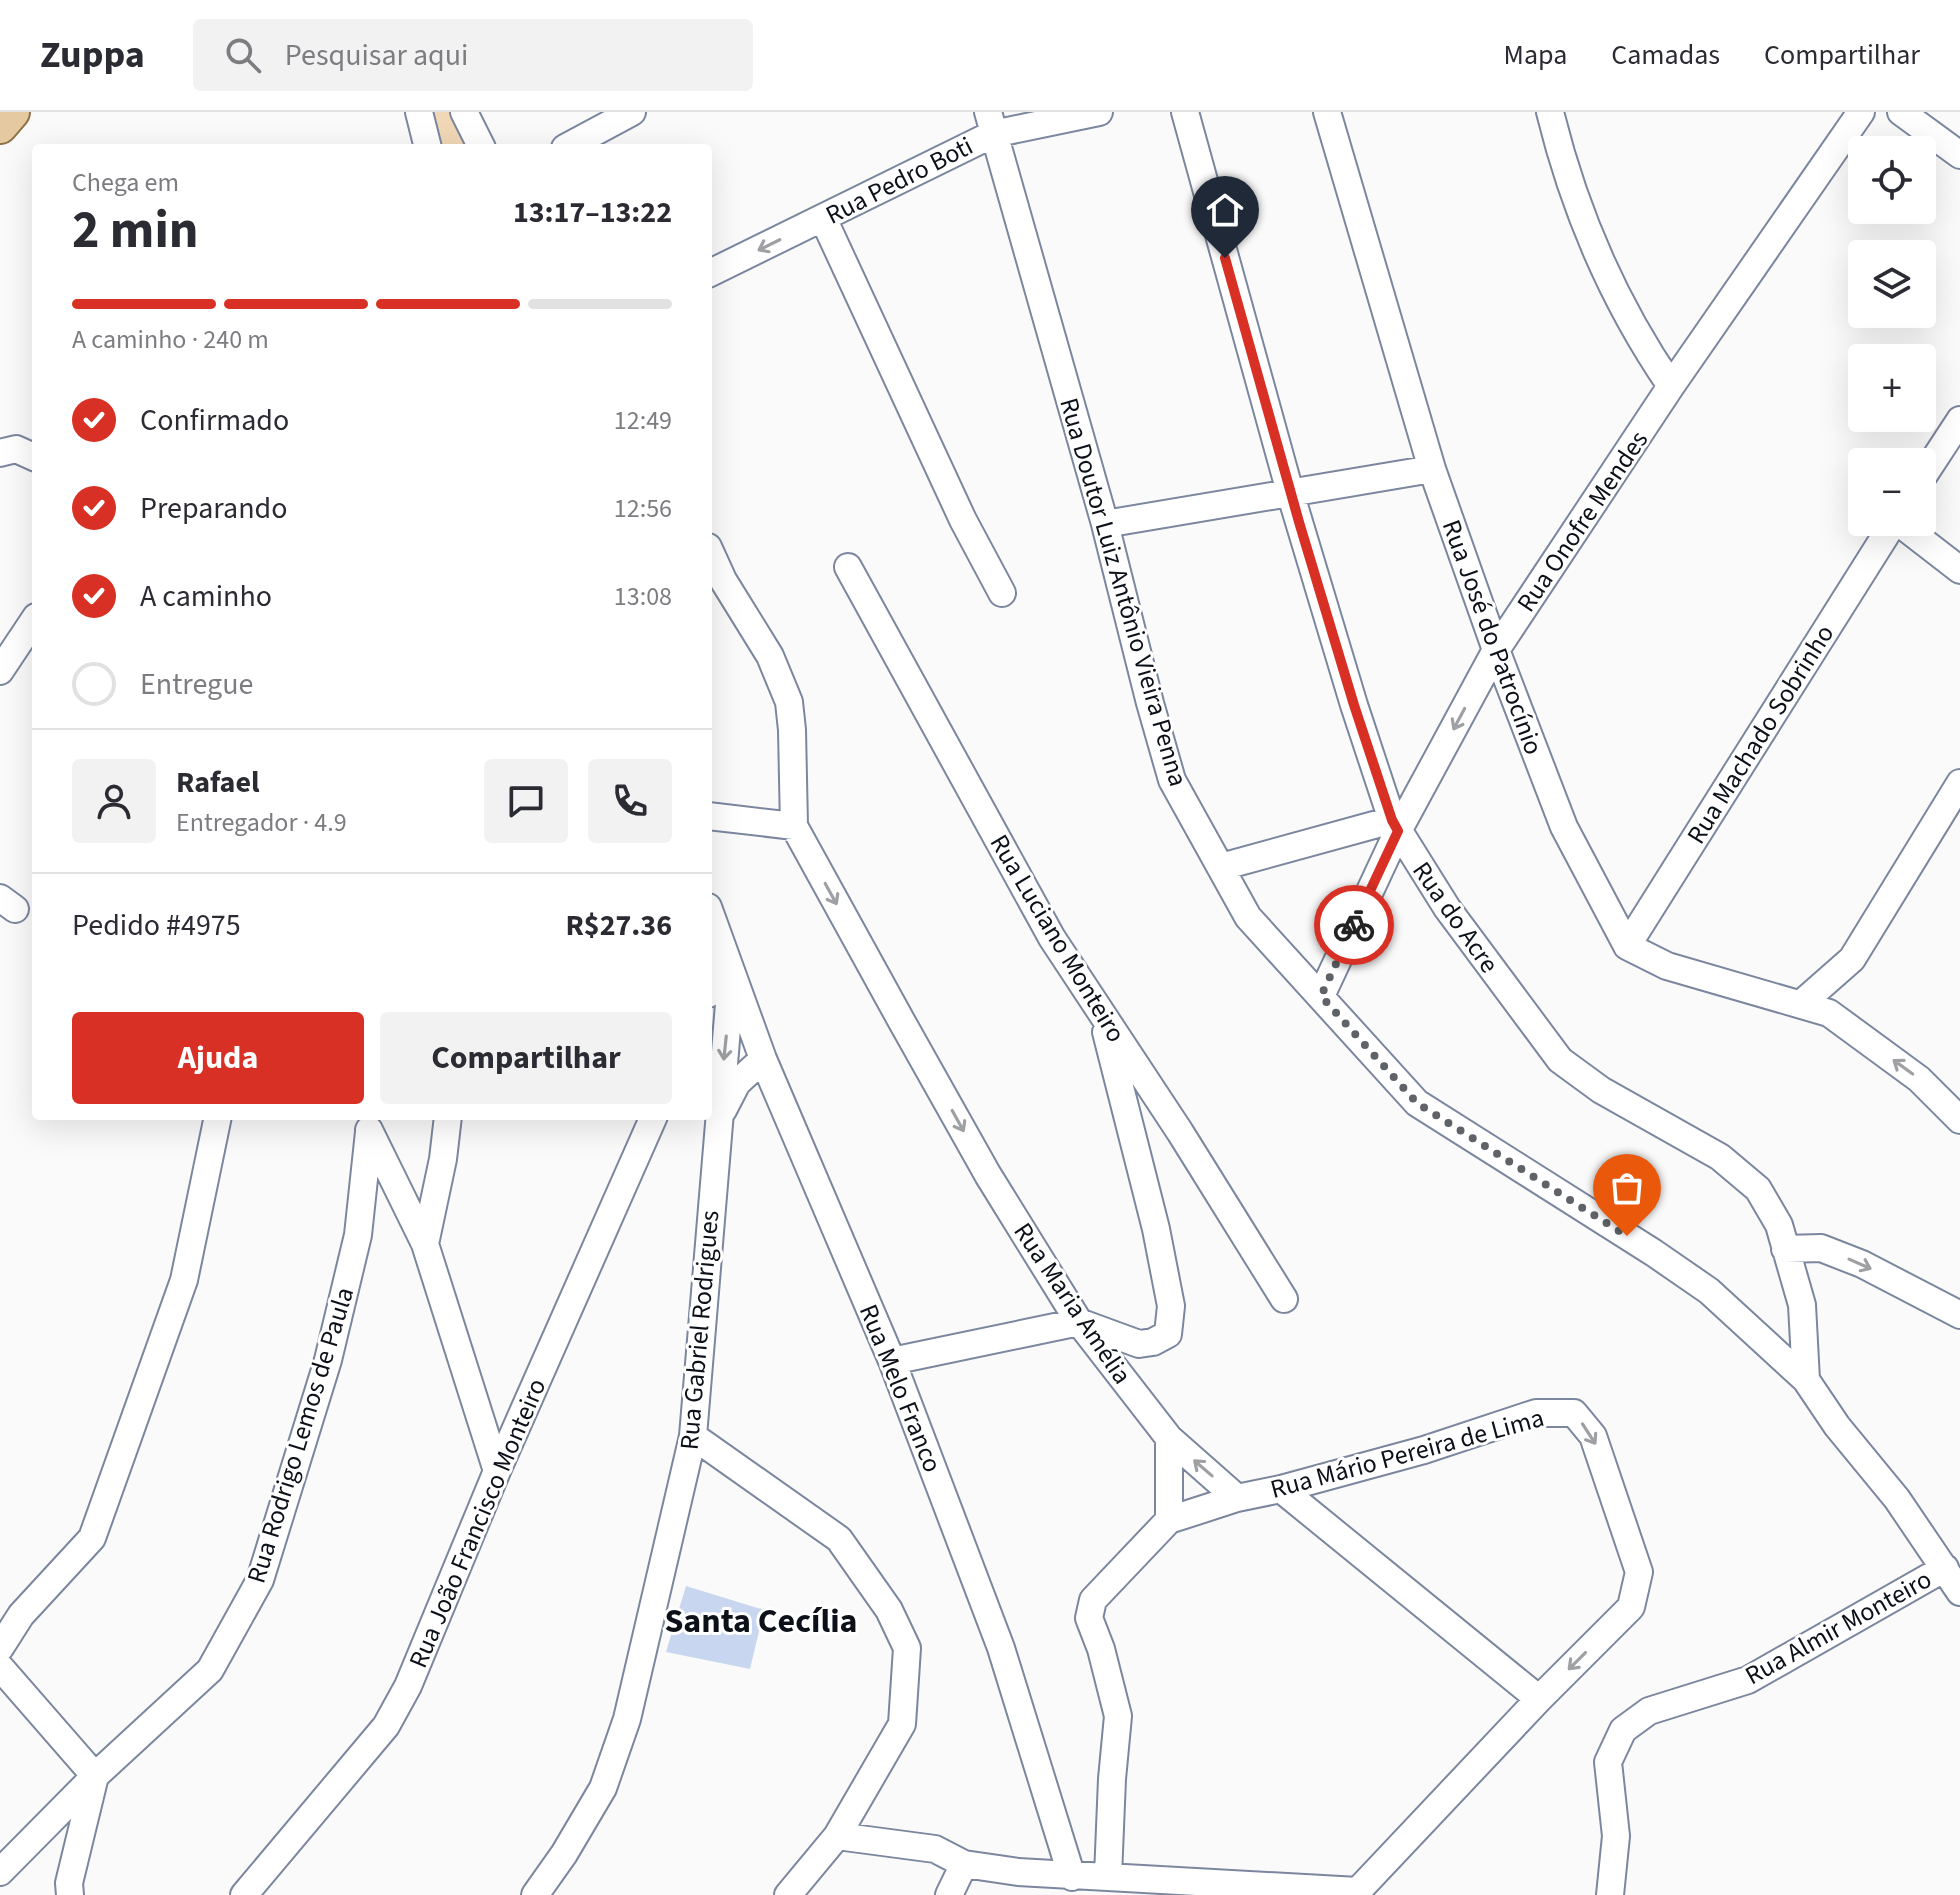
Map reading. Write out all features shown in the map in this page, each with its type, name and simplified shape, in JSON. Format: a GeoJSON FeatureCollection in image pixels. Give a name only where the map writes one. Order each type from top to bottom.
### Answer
{"type":"FeatureCollection","features":[{"type":"Feature","properties":{"kind":"main road"},"geometry":{"type":"LineString","coordinates":[[0,126],[12,112]]}},
{"type":"Feature","properties":{"kind":"street"},"geometry":{"type":"LineString","coordinates":[[419,112],[427,144]]}},
{"type":"Feature","properties":{"kind":"street"},"geometry":{"type":"LineString","coordinates":[[464,112],[480,144]]}},
{"type":"Feature","properties":{"kind":"street"},"geometry":{"type":"LineString","coordinates":[[572,144],[632,112]]}},
{"type":"Feature","properties":{"kind":"street","name":"Rua Pedro Boti"},"geometry":{"type":"LineString","coordinates":[[712,272],[823,218],[991,123],[1099,112]]}},
{"type":"Feature","properties":{"kind":"street","name":"Rua do Acre"},"geometry":{"type":"LineString","coordinates":[[1185,112],[1290,492],[1354,705],[1395,826],[1447,908],[1560,1060],[1601,1090],[1720,1157],[1758,1189],[1779,1225],[1802,1305],[1806,1380]]}},
{"type":"Feature","properties":{"kind":"street","name":"Rua José do Patrocínio"},"geometry":{"type":"LineString","coordinates":[[1327,112],[1432,469],[1496,650],[1564,827],[1627,946]]}},
{"type":"Feature","properties":{"kind":"street"},"geometry":{"type":"LineString","coordinates":[[1550,112],[1579,206],[1605,274],[1640,341],[1671,386]]}},
{"type":"Feature","properties":{"kind":"street","name":"Rua Onofre Mendes"},"geometry":{"type":"LineString","coordinates":[[1321,996],[1395,826],[1496,650],[1671,386],[1861,112]]}},
{"type":"Feature","properties":{"kind":"street"},"geometry":{"type":"LineString","coordinates":[[1901,112],[1960,155]]}},
{"type":"Feature","properties":{"kind":"street","name":"Rua Doutor Luiz Antônio Vieira Penna"},"geometry":{"type":"LineString","coordinates":[[991,123],[1105,524],[1172,780],[1248,917],[1417,1103],[1709,1291],[1806,1380],[1837,1426],[1897,1499],[1960,1592]]}},
{"type":"Feature","properties":{"kind":"street"},"geometry":{"type":"LineString","coordinates":[[823,218],[963,520],[1002,593]]}},
{"type":"Feature","properties":{"kind":"street"},"geometry":{"type":"LineString","coordinates":[[1936,457],[1960,420]]}},
{"type":"Feature","properties":{"kind":"street"},"geometry":{"type":"LineString","coordinates":[[0,453],[16,449],[32,456]]}},
{"type":"Feature","properties":{"kind":"street"},"geometry":{"type":"LineString","coordinates":[[1105,524],[1432,469]]}},
{"type":"Feature","properties":{"kind":"street","name":"Rua Machado Sobrinho"},"geometry":{"type":"LineString","coordinates":[[1627,946],[1887,536]]}},
{"type":"Feature","properties":{"kind":"street"},"geometry":{"type":"LineString","coordinates":[[1915,536],[1960,570]]}},
{"type":"Feature","properties":{"kind":"street"},"geometry":{"type":"LineString","coordinates":[[712,556],[723,580],[770,656],[789,702],[794,826],[712,816]]}},
{"type":"Feature","properties":{"kind":"street","name":"Rua Luciano Monteiro"},"geometry":{"type":"LineString","coordinates":[[848,567],[1052,938],[1180,1132],[1284,1299]]}},
{"type":"Feature","properties":{"kind":"street"},"geometry":{"type":"LineString","coordinates":[[0,671],[32,623]]}},
{"type":"Feature","properties":{"kind":"street"},"geometry":{"type":"LineString","coordinates":[[1829,1013],[1844,989],[1852,959],[1960,783]]}},
{"type":"Feature","properties":{"kind":"street","name":"Rua Maria Amélia"},"geometry":{"type":"LineString","coordinates":[[794,826],[988,1175],[1079,1322],[1169,1438]]}},
{"type":"Feature","properties":{"kind":"street"},"geometry":{"type":"LineString","coordinates":[[1221,867],[1395,826]]}},
{"type":"Feature","properties":{"kind":"street","name":"Rua Melo Franco"},"geometry":{"type":"LineString","coordinates":[[712,919],[763,1059],[892,1361],[1001,1648],[1072,1877]]}},
{"type":"Feature","properties":{"kind":"street"},"geometry":{"type":"LineString","coordinates":[[1627,946],[1667,966],[1829,1013],[1919,1079],[1960,1120]]}},
{"type":"Feature","properties":{"kind":"street"},"geometry":{"type":"LineString","coordinates":[[1802,1003],[1852,959]]}},
{"type":"Feature","properties":{"kind":"street"},"geometry":{"type":"LineString","coordinates":[[712,988],[728,965]]}},
{"type":"Feature","properties":{"kind":"street","name":"Rua Gabriel Rodrigues"},"geometry":{"type":"LineString","coordinates":[[535,1895],[564,1854],[603,1788],[627,1719],[693,1436],[728,965]]}},
{"type":"Feature","properties":{"kind":"street"},"geometry":{"type":"LineString","coordinates":[[892,1361],[1079,1322],[1139,1344],[1153,1342],[1168,1334],[1171,1306],[1156,1229],[1102,1014]]}},
{"type":"Feature","properties":{"kind":"street"},"geometry":{"type":"LineString","coordinates":[[718,1121],[737,1083],[763,1059]]}},
{"type":"Feature","properties":{"kind":"street"},"geometry":{"type":"LineString","coordinates":[[0,1648],[21,1615],[92,1538],[184,1280],[217,1120]]}},
{"type":"Feature","properties":{"kind":"street"},"geometry":{"type":"LineString","coordinates":[[425,1244],[443,1159],[448,1120]]}},
{"type":"Feature","properties":{"kind":"street","name":"Rua João Francisco Monteiro"},"geometry":{"type":"LineString","coordinates":[[244,1895],[386,1726],[408,1686],[497,1471],[652,1120]]}},
{"type":"Feature","properties":{"kind":"street"},"geometry":{"type":"LineString","coordinates":[[365,1124],[425,1244],[497,1471]]}},
{"type":"Feature","properties":{"kind":"street","name":"Rua Rodrigo Lemos de Paula"},"geometry":{"type":"LineString","coordinates":[[0,1872],[95,1776],[210,1670],[260,1580],[328,1360],[358,1235],[365,1124]]}},
{"type":"Feature","properties":{"kind":"street"},"geometry":{"type":"LineString","coordinates":[[1785,1249],[1821,1248],[1862,1264],[1960,1315]]}},
{"type":"Feature","properties":{"kind":"street","name":"Rua Mário Pereira de Lima"},"geometry":{"type":"LineString","coordinates":[[1169,1520],[1237,1498],[1424,1450],[1536,1413],[1574,1413],[1593,1436],[1639,1572],[1631,1607],[1539,1699]]}},
{"type":"Feature","properties":{"kind":"street"},"geometry":{"type":"LineString","coordinates":[[693,1436],[839,1539],[889,1610],[907,1648],[902,1724],[837,1836],[788,1895]]}},
{"type":"Feature","properties":{"kind":"street"},"geometry":{"type":"LineString","coordinates":[[1108,1876],[1118,1716],[1101,1649],[1089,1618],[1093,1600],[1169,1520],[1169,1438]]}},
{"type":"Feature","properties":{"kind":"street","name":"Rua Mário Pereira de Lima"},"geometry":{"type":"LineString","coordinates":[[1169,1438],[1237,1498]]}},
{"type":"Feature","properties":{"kind":"street"},"geometry":{"type":"LineString","coordinates":[[837,1836],[935,1849],[964,1864],[1072,1877],[1108,1876],[1356,1893],[1539,1699],[1281,1489]]}},
{"type":"Feature","properties":{"kind":"street","name":"Rua Almir Monteiro"},"geometry":{"type":"LineString","coordinates":[[1610,1895],[1616,1836],[1608,1762],[1623,1730],[1649,1711],[1748,1680],[1945,1568]]}},
{"type":"Feature","properties":{"kind":"street"},"geometry":{"type":"LineString","coordinates":[[0,1667],[95,1776],[69,1883],[70,1895]]}},
{"type":"Feature","properties":{"kind":"street"},"geometry":{"type":"LineString","coordinates":[[949,1895],[964,1864]]}},
{"type":"Feature","properties":{"kind":"shaded area"},"geometry":{"type":"Polygon","coordinates":[[[428,112],[456,112],[471,144],[434,144],[428,112]]]}},
{"type":"Feature","properties":{"kind":"building"},"geometry":{"type":"Polygon","coordinates":[[[686,1586],[764,1610],[750,1669],[666,1652],[686,1586]]]}},
{"type":"Feature","properties":{"kind":"way so far"},"geometry":{"type":"LineString","coordinates":[[1354,925],[1321,996],[1417,1103],[1627,1236]]}},
{"type":"Feature","properties":{"kind":"district","name":"Santa Cecília"},"geometry":{"type":"Point","coordinates":[761,1620]}},
{"type":"Feature","properties":{"kind":"route"},"geometry":{"type":"LineString","coordinates":[[1225,258],[1344,675],[1398,831],[1354,925]]}}]}
